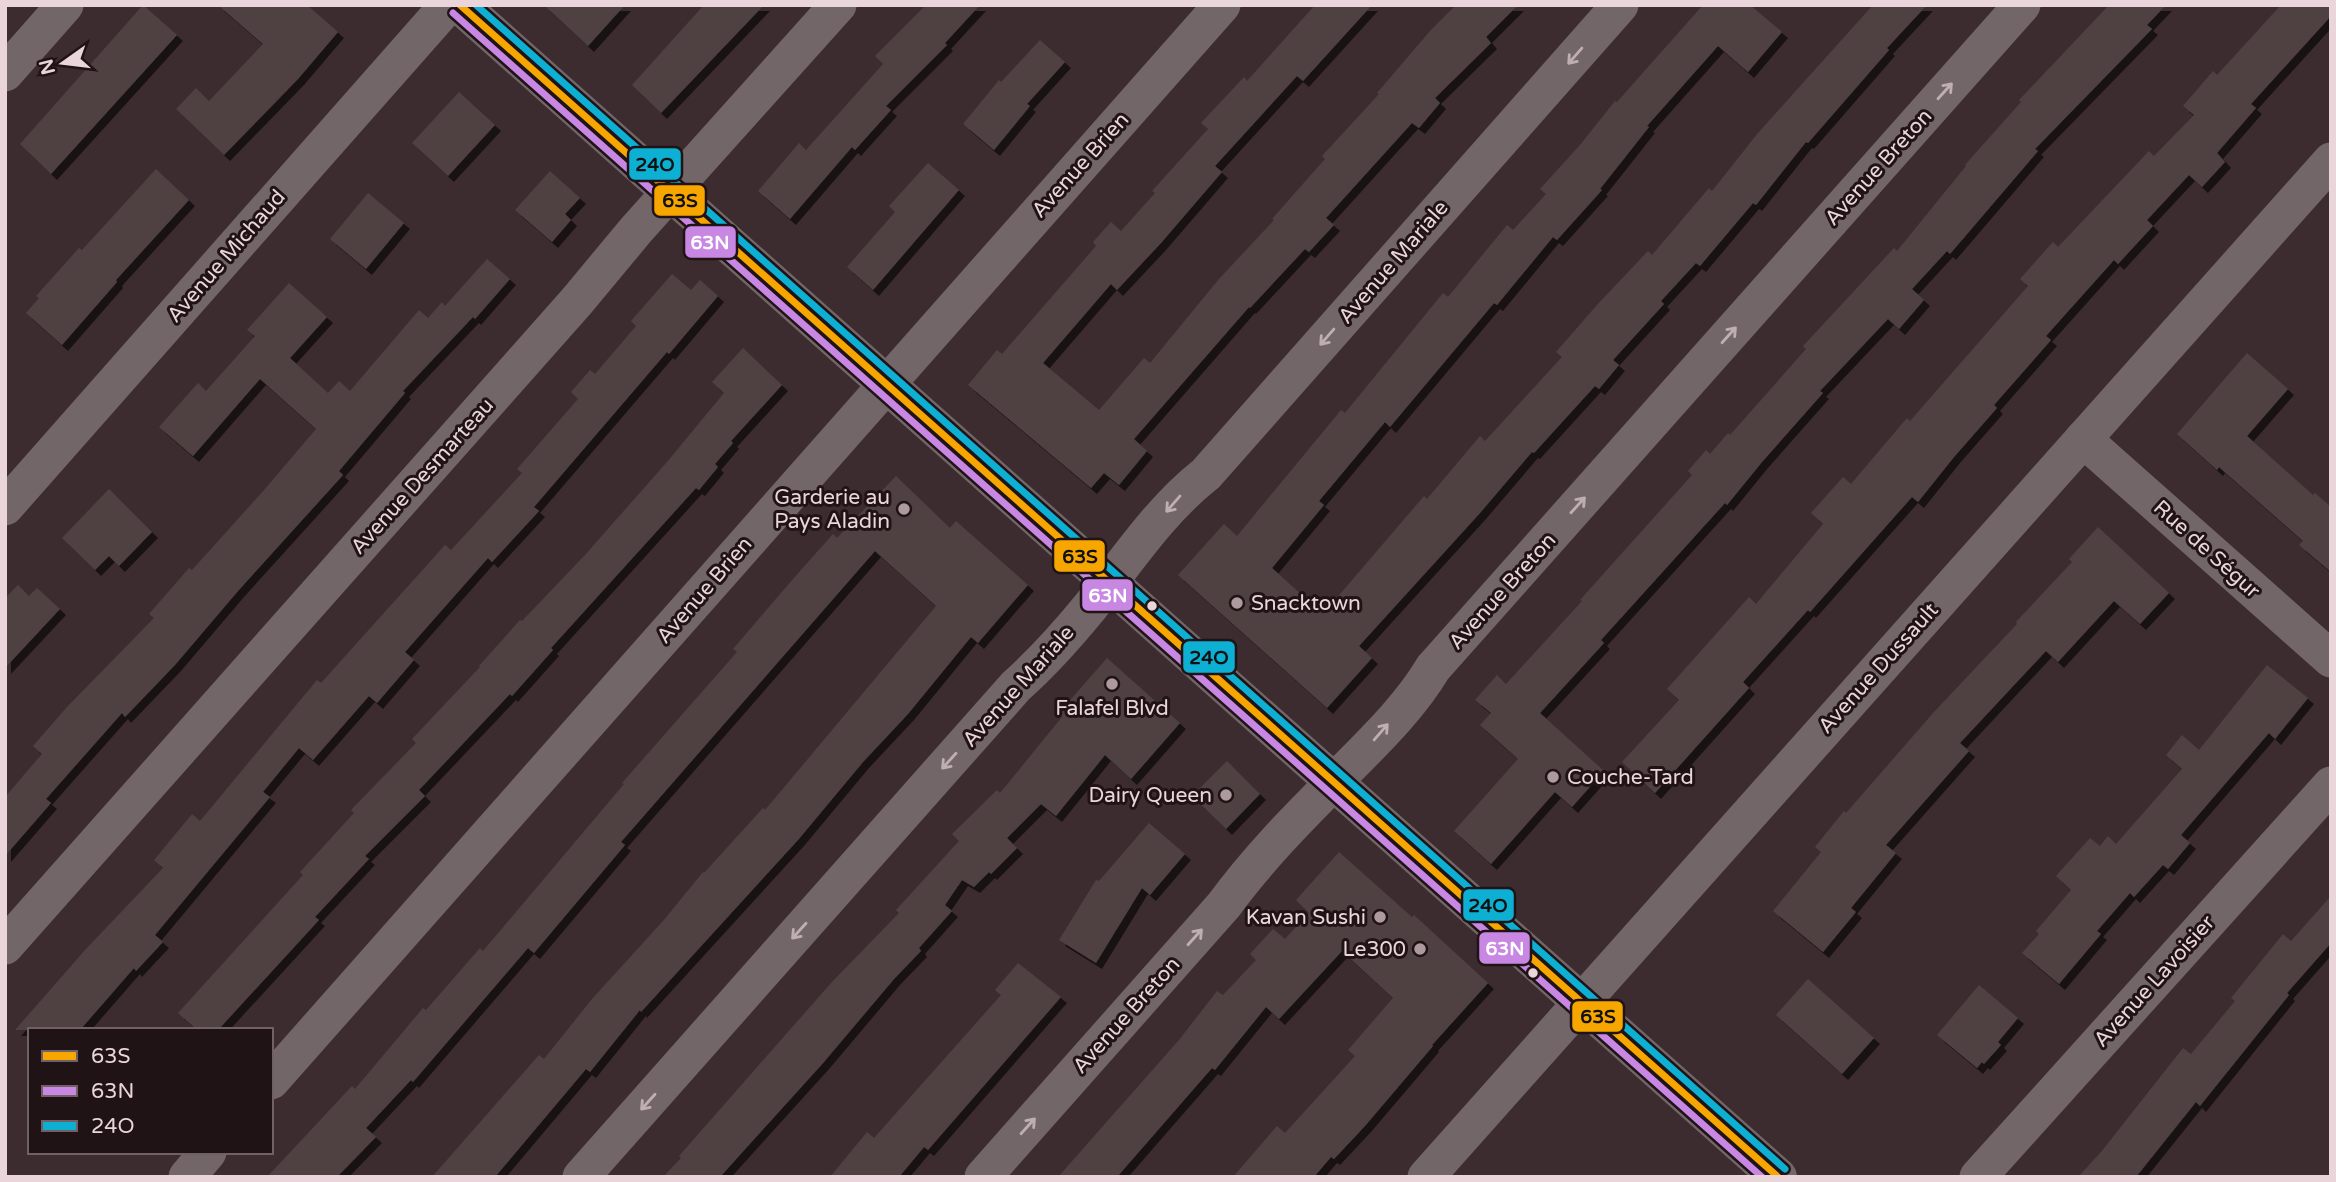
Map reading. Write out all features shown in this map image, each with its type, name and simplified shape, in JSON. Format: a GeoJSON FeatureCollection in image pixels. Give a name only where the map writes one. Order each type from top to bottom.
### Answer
{"type":"FeatureCollection","features":[{"type":"Feature","properties":{"kind":"street"},"geometry":{"type":"LineString","coordinates":[[5,73],[65,5]]}},
{"type":"Feature","properties":{"kind":"street","name":"Avenue Michaud"},"geometry":{"type":"LineString","coordinates":[[5,507],[448,5]]}},
{"type":"Feature","properties":{"kind":"street"},"geometry":{"type":"LineString","coordinates":[[460,5],[1778,1177]]}},
{"type":"Feature","properties":{"kind":"street","name":"Avenue Desmarteau"},"geometry":{"type":"LineString","coordinates":[[5,946],[838,5]]}},
{"type":"Feature","properties":{"kind":"street","name":"Avenue Brien"},"geometry":{"type":"LineString","coordinates":[[273,1079],[1222,5]]}},
{"type":"Feature","properties":{"kind":"street","name":"Avenue Mariale"},"geometry":{"type":"LineString","coordinates":[[581,1177],[1016,686],[1036,668],[1073,626],[1180,494],[1206,474],[1620,5]]}},
{"type":"Feature","properties":{"kind":"street","name":"Avenue Breton"},"geometry":{"type":"LineString","coordinates":[[983,1177],[1224,905],[1250,871],[1423,686],[1433,668],[2022,5]]}},
{"type":"Feature","properties":{"kind":"street","name":"Avenue Dussault"},"geometry":{"type":"LineString","coordinates":[[1426,1177],[2331,161]]}},
{"type":"Feature","properties":{"kind":"street","name":"Rue de Ségur"},"geometry":{"type":"LineString","coordinates":[[2083,439],[2331,659]]}},
{"type":"Feature","properties":{"kind":"street","name":"Avenue Lavoisier"},"geometry":{"type":"LineString","coordinates":[[1978,1177],[2331,785]]}},
{"type":"Feature","properties":{"kind":"street"},"geometry":{"type":"LineString","coordinates":[[187,1177],[206,1154]]}},
{"type":"Feature","properties":{"kind":"building"},"geometry":{"type":"Polygon","coordinates":[[[143,5],[177,35],[51,174],[20,144],[143,5]]]}},
{"type":"Feature","properties":{"kind":"building"},"geometry":{"type":"Polygon","coordinates":[[[218,5],[307,5],[338,32],[298,79],[224,155],[176,109],[196,88],[209,101],[263,44],[218,5]]]}},
{"type":"Feature","properties":{"kind":"building"},"geometry":{"type":"Polygon","coordinates":[[[544,5],[625,5],[588,46],[544,5]]]}},
{"type":"Feature","properties":{"kind":"building"},"geometry":{"type":"Polygon","coordinates":[[[704,5],[764,5],[661,113],[632,85],[704,5]]]}},
{"type":"Feature","properties":{"kind":"building"},"geometry":{"type":"Polygon","coordinates":[[[926,5],[980,5],[945,43],[947,45],[886,106],[891,110],[855,150],[852,147],[790,219],[758,191],[799,143],[806,150],[883,64],[875,56],[926,5]]]}},
{"type":"Feature","properties":{"kind":"building"},"geometry":{"type":"Polygon","coordinates":[[[1315,5],[1372,5],[1303,81],[1297,76],[1215,166],[1222,172],[1161,243],[1117,290],[1111,284],[1043,363],[1099,410],[1144,358],[1150,363],[1219,279],[1274,220],[1272,219],[1325,159],[1322,156],[1379,94],[1377,93],[1430,31],[1456,5],[1518,5],[1486,37],[1491,43],[1435,98],[1440,103],[1419,128],[1412,123],[1326,218],[1334,225],[1309,252],[1305,249],[1249,307],[1134,439],[1147,451],[1119,485],[1104,473],[1091,488],[968,385],[997,350],[1002,354],[1096,246],[1093,242],[1111,222],[1121,231],[1155,193],[1152,191],[1208,129],[1201,123],[1244,77],[1247,81],[1315,5]]]}},
{"type":"Feature","properties":{"kind":"building"},"geometry":{"type":"Polygon","coordinates":[[[1703,5],[1750,5],[1782,32],[1748,72],[1718,46],[1647,126],[1649,127],[1600,189],[1602,190],[1557,240],[1553,237],[1390,427],[1385,422],[1319,501],[1324,505],[1272,568],[1323,614],[1424,496],[1427,499],[1480,436],[1485,441],[1562,357],[1556,352],[1597,305],[1648,251],[1652,255],[1709,188],[1712,191],[1758,133],[1873,5],[1927,5],[1887,48],[1889,50],[1808,143],[1806,142],[1756,205],[1753,203],[1700,266],[1696,263],[1661,301],[1664,304],[1613,360],[1619,365],[1599,389],[1595,386],[1534,453],[1532,452],[1359,646],[1372,658],[1327,708],[1178,575],[1224,524],[1237,536],[1341,410],[1345,413],[1443,293],[1448,297],[1507,225],[1513,230],[1546,194],[1540,189],[1615,101],[1617,102],[1703,5]]]}},
{"type":"Feature","properties":{"kind":"building"},"geometry":{"type":"Polygon","coordinates":[[[2109,5],[2166,5],[2147,25],[2152,29],[2035,149],[2038,151],[1950,254],[1947,251],[1912,289],[1924,300],[1899,329],[1888,319],[1820,391],[1823,393],[1727,505],[1725,503],[1601,640],[1604,643],[1540,713],[1604,771],[1572,807],[1555,792],[1491,864],[1454,831],[1518,759],[1480,725],[1491,713],[1475,700],[1497,675],[1506,684],[1582,601],[1580,600],[1692,475],[1688,471],[1706,450],[1710,454],[1728,433],[1730,435],[1806,349],[1803,346],[1894,248],[1897,251],[1965,165],[2021,102],[2019,100],[2109,5]]]}},
{"type":"Feature","properties":{"kind":"building"},"geometry":{"type":"Polygon","coordinates":[[[2281,5],[2331,5],[2331,16],[2251,104],[2256,108],[2217,153],[2225,162],[2202,187],[2189,175],[2147,220],[2153,226],[2118,264],[2114,260],[2046,336],[2051,340],[1994,405],[1997,408],[1918,502],[1912,497],[1810,612],[1808,610],[1743,682],[1749,688],[1655,793],[1622,762],[1679,700],[1667,689],[1749,597],[1756,604],[1823,524],[1811,513],[1843,477],[1851,484],[1907,418],[1910,421],[2028,286],[2020,279],[2053,242],[2058,247],[2149,151],[2154,156],[2194,115],[2183,106],[2213,71],[2217,75],[2281,5]]]}},
{"type":"Feature","properties":{"kind":"building"},"geometry":{"type":"Polygon","coordinates":[[[1040,40],[1065,62],[1027,104],[1030,106],[994,150],[963,124],[999,80],[1001,82],[1040,40]]]}},
{"type":"Feature","properties":{"kind":"building"},"geometry":{"type":"Polygon","coordinates":[[[459,92],[495,125],[448,176],[412,143],[459,92]]]}},
{"type":"Feature","properties":{"kind":"building"},"geometry":{"type":"Polygon","coordinates":[[[928,163],[959,190],[873,290],[847,267],[895,212],[889,206],[928,163]]]}},
{"type":"Feature","properties":{"kind":"building"},"geometry":{"type":"Polygon","coordinates":[[[156,169],[189,200],[116,280],[62,345],[26,313],[39,298],[36,296],[79,248],[82,250],[156,169]]]}},
{"type":"Feature","properties":{"kind":"building"},"geometry":{"type":"Polygon","coordinates":[[[550,171],[580,198],[565,214],[571,220],[552,242],[515,210],[550,171]]]}},
{"type":"Feature","properties":{"kind":"building"},"geometry":{"type":"Polygon","coordinates":[[[368,193],[404,223],[366,269],[330,239],[368,193]]]}},
{"type":"Feature","properties":{"kind":"building"},"geometry":{"type":"Polygon","coordinates":[[[487,259],[510,279],[475,319],[473,317],[403,391],[405,393],[339,471],[343,475],[175,665],[125,717],[122,713],[46,799],[51,803],[5,856],[5,797],[42,754],[33,746],[154,618],[149,614],[189,568],[192,570],[316,429],[260,379],[193,456],[159,427],[198,383],[206,391],[255,336],[247,330],[289,283],[327,317],[290,358],[328,393],[339,381],[350,391],[419,310],[428,318],[442,302],[445,306],[487,259]]]}},
{"type":"Feature","properties":{"kind":"building"},"geometry":{"type":"Polygon","coordinates":[[[672,274],[691,290],[700,280],[718,296],[534,507],[539,511],[492,562],[488,558],[405,652],[414,660],[377,703],[369,696],[313,760],[299,748],[263,792],[270,797],[155,935],[163,942],[136,971],[134,968],[82,1028],[15,1030],[86,949],[163,868],[154,860],[192,814],[200,821],[317,680],[321,683],[445,545],[451,550],[522,473],[517,469],[578,399],[571,392],[590,370],[595,374],[636,326],[631,321],[672,274]]]}},
{"type":"Feature","properties":{"kind":"building"},"geometry":{"type":"Polygon","coordinates":[[[743,348],[782,385],[731,441],[733,443],[715,464],[718,467],[699,490],[696,488],[551,648],[553,650],[512,696],[510,694],[419,790],[425,796],[365,856],[369,859],[315,917],[319,920],[220,1028],[195,1028],[178,1013],[303,875],[300,872],[354,813],[351,810],[416,743],[412,739],[520,620],[522,621],[585,555],[667,462],[724,393],[712,382],[743,348]]]}},
{"type":"Feature","properties":{"kind":"building"},"geometry":{"type":"Polygon","coordinates":[[[2247,353],[2288,389],[2247,436],[2313,495],[2315,493],[2331,507],[2331,572],[2299,545],[2303,541],[2177,434],[2247,353]]]}},
{"type":"Feature","properties":{"kind":"building"},"geometry":{"type":"Polygon","coordinates":[[[896,476],[950,528],[956,521],[1028,585],[978,643],[971,637],[798,840],[641,1012],[640,1010],[590,1072],[586,1069],[495,1177],[432,1177],[539,1055],[544,1059],[592,999],[663,921],[703,872],[763,808],[765,810],[936,606],[875,551],[621,842],[625,845],[534,953],[528,948],[413,1082],[411,1080],[366,1128],[376,1137],[337,1177],[267,1177],[352,1086],[355,1089],[423,1008],[426,1010],[480,948],[483,951],[624,784],[622,783],[737,652],[733,649],[793,579],[833,534],[837,538],[896,476]]]}},
{"type":"Feature","properties":{"kind":"building"},"geometry":{"type":"Polygon","coordinates":[[[109,489],[152,532],[119,566],[109,556],[95,570],[62,538],[109,489]]]}},
{"type":"Feature","properties":{"kind":"building"},"geometry":{"type":"Polygon","coordinates":[[[2098,527],[2169,593],[2140,624],[2114,601],[2058,662],[2046,651],[1960,743],[1969,751],[1886,845],[1896,853],[1851,908],[1856,912],[1823,952],[1773,911],[1821,852],[1815,847],[1844,811],[1846,813],[1934,712],[2017,624],[2072,562],[2069,559],[2098,527]]]}},
{"type":"Feature","properties":{"kind":"building"},"geometry":{"type":"Polygon","coordinates":[[[18,585],[29,596],[37,588],[60,609],[5,668],[5,598],[18,585]]]}},
{"type":"Feature","properties":{"kind":"building"},"geometry":{"type":"Polygon","coordinates":[[[1107,658],[1180,723],[1131,779],[1105,755],[1056,816],[1041,804],[1007,838],[1017,848],[991,874],[989,872],[974,887],[962,880],[945,905],[952,911],[919,948],[921,951],[720,1177],[663,1177],[831,983],[899,913],[896,910],[959,841],[952,834],[997,790],[1000,793],[1062,717],[1058,714],[1107,658]]]}},
{"type":"Feature","properties":{"kind":"building"},"geometry":{"type":"Polygon","coordinates":[[[2267,665],[2308,698],[2275,739],[2269,733],[2181,835],[2190,843],[2168,869],[2163,865],[2134,897],[2130,893],[2097,931],[2101,934],[2059,984],[2022,953],[2039,934],[2036,931],[2071,890],[2056,876],[2090,838],[2100,846],[2108,836],[2116,844],[2182,769],[2166,755],[2182,735],[2199,750],[2267,665]]]}},
{"type":"Feature","properties":{"kind":"building","name":"Dairy Queen"},"geometry":{"type":"Polygon","coordinates":[[[1227,761],[1260,794],[1226,829],[1192,796],[1227,761]]]}},
{"type":"Feature","properties":{"kind":"building"},"geometry":{"type":"Polygon","coordinates":[[[1149,823],[1185,854],[1150,895],[1142,888],[1096,963],[1059,940],[1096,880],[1099,881],[1149,823]]]}},
{"type":"Feature","properties":{"kind":"building"},"geometry":{"type":"Polygon","coordinates":[[[1339,852],[1412,917],[1414,915],[1488,983],[1365,1126],[1334,1159],[1331,1157],[1314,1177],[1233,1177],[1277,1126],[1285,1133],[1355,1056],[1348,1050],[1393,998],[1342,951],[1279,1019],[1266,1007],[1215,1070],[1212,1068],[1117,1177],[1058,1177],[1179,1040],[1217,991],[1223,995],[1256,960],[1250,954],[1273,929],[1285,939],[1309,913],[1296,900],[1339,852]]]}},
{"type":"Feature","properties":{"kind":"building"},"geometry":{"type":"Polygon","coordinates":[[[2331,896],[2331,943],[2287,993],[2289,995],[2200,1106],[2196,1102],[2136,1177],[2078,1177],[2183,1048],[2191,1054],[2235,1001],[2231,998],[2283,934],[2291,941],[2331,896]]]}},
{"type":"Feature","properties":{"kind":"building"},"geometry":{"type":"Polygon","coordinates":[[[1018,963],[1061,997],[928,1150],[924,1147],[899,1177],[830,1177],[867,1132],[874,1138],[1001,995],[995,990],[1018,963]]]}},
{"type":"Feature","properties":{"kind":"building"},"geometry":{"type":"Polygon","coordinates":[[[1808,979],[1874,1038],[1842,1074],[1776,1015],[1808,979]]]}},
{"type":"Feature","properties":{"kind":"building"},"geometry":{"type":"Polygon","coordinates":[[[1979,985],[2018,1018],[1998,1042],[2001,1045],[1977,1068],[1937,1035],[1979,985]]]}},
{"type":"Feature","properties":{"kind":"transit line","name":"63S"},"geometry":{"type":"LineString","coordinates":[[460,5],[1778,1177]]}},
{"type":"Feature","properties":{"kind":"transit line","name":"24O"},"geometry":{"type":"LineString","coordinates":[[476,5],[1785,1169]]}},
{"type":"Feature","properties":{"kind":"transit line","name":"63N"},"geometry":{"type":"LineString","coordinates":[[453,13],[1762,1177]]}},
{"type":"Feature","properties":{"kind":"place","name":"Garderie au Pays Aladin"},"geometry":{"type":"Point","coordinates":[904,509]}},
{"type":"Feature","properties":{"kind":"place","name":"Snacktown"},"geometry":{"type":"Point","coordinates":[1237,603]}},
{"type":"Feature","properties":{"kind":"place","name":"Falafel Blvd"},"geometry":{"type":"Point","coordinates":[1112,684]}},
{"type":"Feature","properties":{"kind":"place","name":"Couche-Tard"},"geometry":{"type":"Point","coordinates":[1553,777]}},
{"type":"Feature","properties":{"kind":"place","name":"Dairy Queen"},"geometry":{"type":"Point","coordinates":[1226,795]}},
{"type":"Feature","properties":{"kind":"place","name":"Kavan Sushi"},"geometry":{"type":"Point","coordinates":[1380,917]}},
{"type":"Feature","properties":{"kind":"place","name":"Le300"},"geometry":{"type":"Point","coordinates":[1420,949]}}]}
